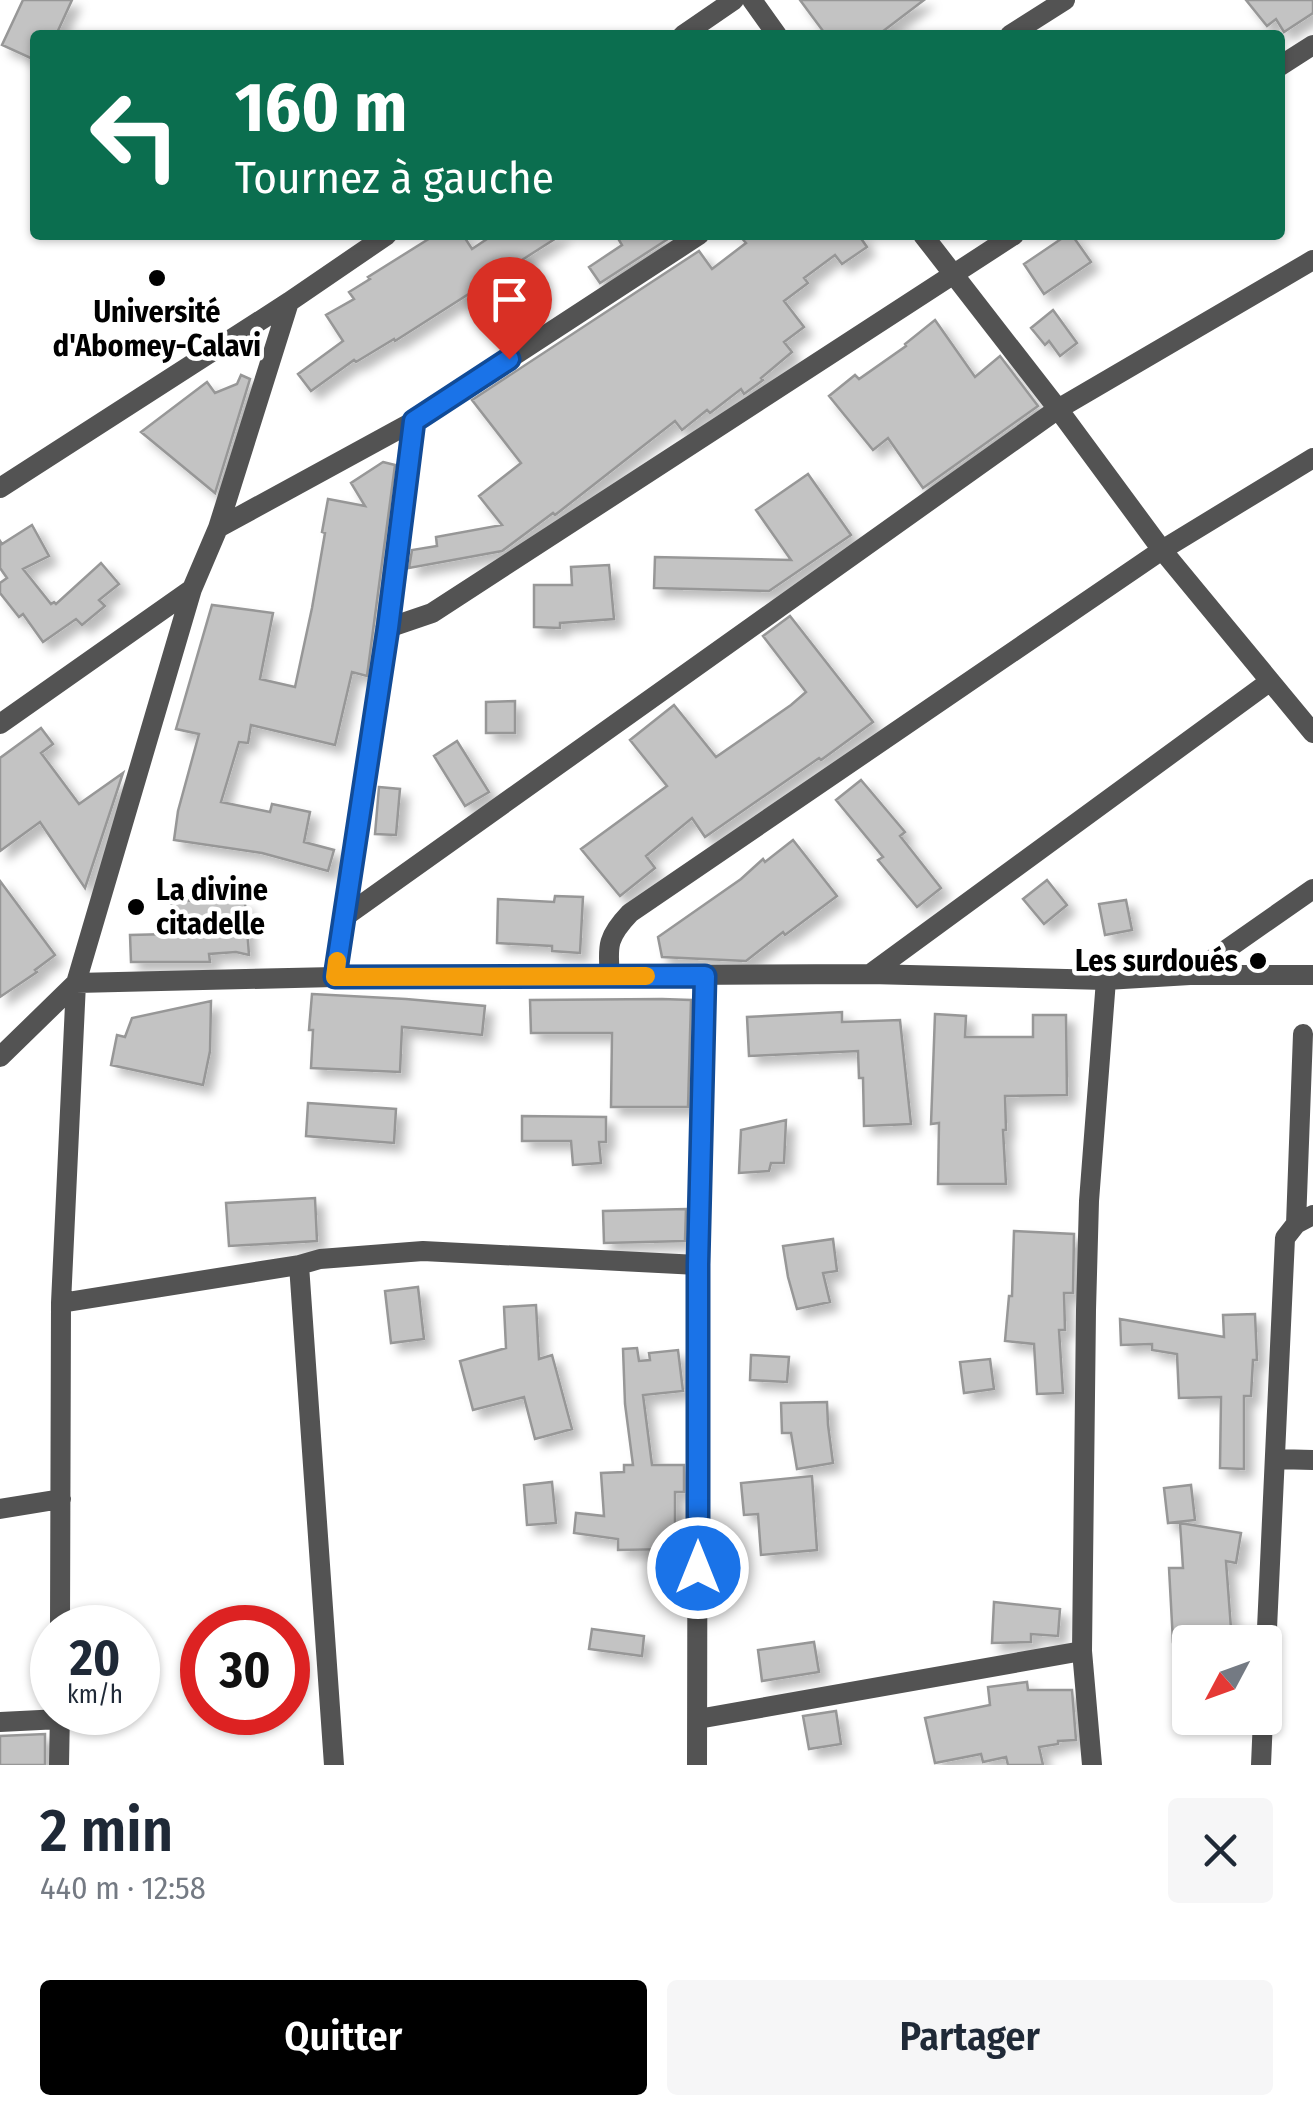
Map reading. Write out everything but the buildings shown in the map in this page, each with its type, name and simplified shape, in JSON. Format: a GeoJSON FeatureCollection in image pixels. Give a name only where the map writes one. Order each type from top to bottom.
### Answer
{"type":"FeatureCollection","features":[{"type":"Feature","properties":{"kind":"street"},"geometry":{"type":"LineString","coordinates":[[689,30],[734,0]]}},
{"type":"Feature","properties":{"kind":"street"},"geometry":{"type":"LineString","coordinates":[[752,0],[773,30]]}},
{"type":"Feature","properties":{"kind":"street"},"geometry":{"type":"LineString","coordinates":[[1018,30],[1065,0]]}},
{"type":"Feature","properties":{"kind":"street"},"geometry":{"type":"LineString","coordinates":[[1285,63],[1313,45]]}},
{"type":"Feature","properties":{"kind":"street"},"geometry":{"type":"LineString","coordinates":[[0,488],[380,240]]}},
{"type":"Feature","properties":{"kind":"street"},"geometry":{"type":"LineString","coordinates":[[218,528],[414,421],[690,240]]}},
{"type":"Feature","properties":{"kind":"street"},"geometry":{"type":"LineString","coordinates":[[927,240],[1162,550],[1313,733]]}},
{"type":"Feature","properties":{"kind":"street"},"geometry":{"type":"LineString","coordinates":[[388,628],[432,613],[1006,240]]}},
{"type":"Feature","properties":{"kind":"street"},"geometry":{"type":"LineString","coordinates":[[343,918],[1058,409],[1313,260]]}},
{"type":"Feature","properties":{"kind":"street"},"geometry":{"type":"LineString","coordinates":[[60,1605],[61,1303],[76,983],[192,589],[218,528],[289,302]]}},
{"type":"Feature","properties":{"kind":"street"},"geometry":{"type":"LineString","coordinates":[[335,977],[388,628],[414,421]]}},
{"type":"Feature","properties":{"kind":"street"},"geometry":{"type":"LineString","coordinates":[[610,976],[608,950],[614,930],[630,912],[1162,550],[1313,458]]}},
{"type":"Feature","properties":{"kind":"street"},"geometry":{"type":"LineString","coordinates":[[0,724],[192,589]]}},
{"type":"Feature","properties":{"kind":"street"},"geometry":{"type":"LineString","coordinates":[[870,974],[1269,682]]}},
{"type":"Feature","properties":{"kind":"street"},"geometry":{"type":"LineString","coordinates":[[1190,976],[1313,889]]}},
{"type":"Feature","properties":{"kind":"street"},"geometry":{"type":"LineString","coordinates":[[0,1057],[76,983],[335,977],[870,974],[1106,980],[1313,976]]}},
{"type":"Feature","properties":{"kind":"street"},"geometry":{"type":"LineString","coordinates":[[696,1765],[698,1265],[705,976]]}},
{"type":"Feature","properties":{"kind":"street"},"geometry":{"type":"LineString","coordinates":[[1092,1765],[1082,1651],[1089,1201],[1106,980]]}},
{"type":"Feature","properties":{"kind":"street"},"geometry":{"type":"LineString","coordinates":[[1267,1625],[1286,1238],[1305,1220],[1302,1034]]}},
{"type":"Feature","properties":{"kind":"street"},"geometry":{"type":"LineString","coordinates":[[61,1303],[320,1260],[423,1251],[698,1265]]}},
{"type":"Feature","properties":{"kind":"street"},"geometry":{"type":"LineString","coordinates":[[299,1265],[334,1765]]}},
{"type":"Feature","properties":{"kind":"street"},"geometry":{"type":"LineString","coordinates":[[1275,1459],[1313,1460]]}},
{"type":"Feature","properties":{"kind":"street"},"geometry":{"type":"LineString","coordinates":[[0,1509],[61,1499]]}},
{"type":"Feature","properties":{"kind":"street"},"geometry":{"type":"LineString","coordinates":[[698,1718],[1082,1651]]}},
{"type":"Feature","properties":{"kind":"street"},"geometry":{"type":"LineString","coordinates":[[0,1722],[30,1719]]}},
{"type":"Feature","properties":{"kind":"street"},"geometry":{"type":"LineString","coordinates":[[59,1765],[60,1735]]}},
{"type":"Feature","properties":{"kind":"street"},"geometry":{"type":"LineString","coordinates":[[1261,1765],[1262,1735]]}},
{"type":"Feature","properties":{"kind":"slow traffic"},"geometry":{"type":"LineString","coordinates":[[337,961],[335,977],[646,976]]}},
{"type":"Feature","properties":{"kind":"place","name":"Université d'Abomey-Calavi"},"geometry":{"type":"Point","coordinates":[157,278]}},
{"type":"Feature","properties":{"kind":"place","name":"La divine citadelle"},"geometry":{"type":"Point","coordinates":[136,907]}},
{"type":"Feature","properties":{"kind":"place","name":"Les surdoués"},"geometry":{"type":"Point","coordinates":[1258,961]}},
{"type":"Feature","properties":{"kind":"route"},"geometry":{"type":"LineString","coordinates":[[509,359],[414,421],[388,628],[335,977],[705,976],[698,1265],[698,1568]]}}]}
